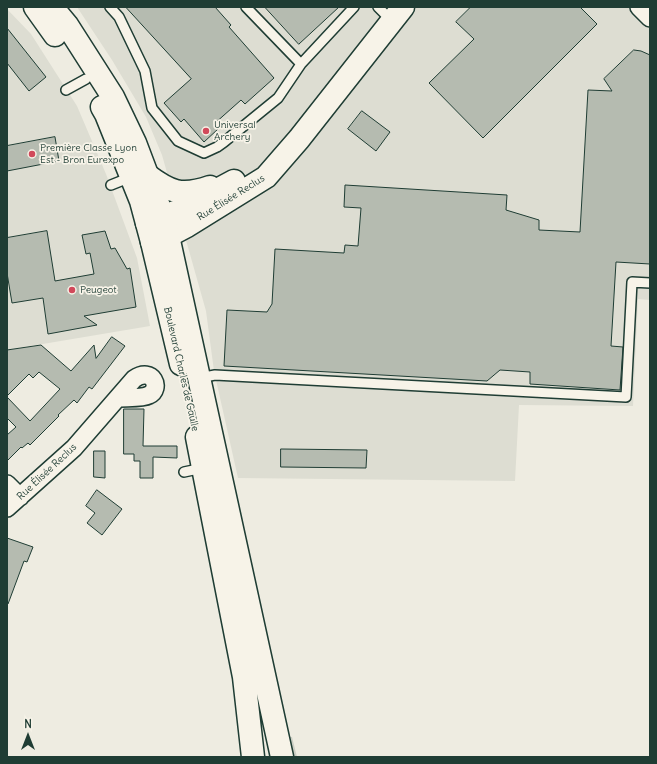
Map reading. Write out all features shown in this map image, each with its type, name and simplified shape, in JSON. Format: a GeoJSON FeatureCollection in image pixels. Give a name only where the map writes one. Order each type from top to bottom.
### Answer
{"type":"FeatureCollection","features":[{"type":"Feature","properties":{"kind":"main road","name":"Boulevard Charles de Gaulle"},"geometry":{"type":"LineString","coordinates":[[34,7],[72,57],[86,79],[139,176]]}},
{"type":"Feature","properties":{"kind":"main road","name":"Boulevard Charles de Gaulle"},"geometry":{"type":"LineString","coordinates":[[52,7],[67,25],[113,97],[136,143],[141,201],[157,229],[166,303],[188,390],[194,470],[244,676],[253,757]]}},
{"type":"Feature","properties":{"kind":"main road","name":"Rue Élisée Reclus"},"geometry":{"type":"LineString","coordinates":[[157,229],[187,226],[266,177],[299,139],[391,12]]}},
{"type":"Feature","properties":{"kind":"main road","name":"Rue Élisée Reclus"},"geometry":{"type":"LineString","coordinates":[[157,229],[263,166],[299,139]]}},
{"type":"Feature","properties":{"kind":"main road","name":"Rue Élisée Reclus"},"geometry":{"type":"LineString","coordinates":[[139,176],[175,191],[199,191],[263,166]]}},
{"type":"Feature","properties":{"kind":"main road"},"geometry":{"type":"LineString","coordinates":[[157,229],[199,378],[282,757]]}},
{"type":"Feature","properties":{"kind":"street"},"geometry":{"type":"LineString","coordinates":[[639,7],[650,18]]}},
{"type":"Feature","properties":{"kind":"street","name":"Rue Élisée Reclus"},"geometry":{"type":"LineString","coordinates":[[7,508],[74,448],[118,398]]}},
{"type":"Feature","properties":{"kind":"street"},"geometry":{"type":"LineString","coordinates":[[7,484],[20,496]]}},
{"type":"Feature","properties":{"kind":"lane"},"geometry":{"type":"LineString","coordinates":[[110,7],[119,17],[145,71],[152,108],[178,141],[204,153],[224,142],[278,98],[301,64],[354,7]]}},
{"type":"Feature","properties":{"kind":"lane"},"geometry":{"type":"LineString","coordinates":[[246,7],[301,64]]}},
{"type":"Feature","properties":{"kind":"lane"},"geometry":{"type":"LineString","coordinates":[[66,90],[86,79]]}},
{"type":"Feature","properties":{"kind":"lane"},"geometry":{"type":"LineString","coordinates":[[111,185],[139,176]]}},
{"type":"Feature","properties":{"kind":"lane"},"geometry":{"type":"LineString","coordinates":[[199,378],[215,376],[626,397],[632,282],[650,283]]}},
{"type":"Feature","properties":{"kind":"shaded area"},"geometry":{"type":"Polygon","coordinates":[[[77,7],[650,7],[650,300],[638,299],[633,406],[519,405],[515,481],[238,478],[214,371],[206,311],[162,155],[146,117],[112,60],[77,7]]]}},
{"type":"Feature","properties":{"kind":"shaded area"},"geometry":{"type":"Polygon","coordinates":[[[7,9],[31,34],[77,106],[106,174],[137,258],[150,326],[7,350],[7,9]]]}},
{"type":"Feature","properties":{"kind":"shaded area"},"geometry":{"type":"Polygon","coordinates":[[[287,737],[292,737],[297,757],[288,757],[287,737]]]}},
{"type":"Feature","properties":{"kind":"building"},"geometry":{"type":"Polygon","coordinates":[[[126,7],[215,7],[231,25],[229,27],[274,78],[245,104],[241,100],[214,124],[218,129],[204,142],[184,119],[181,122],[164,103],[191,79],[126,7]]]}},
{"type":"Feature","properties":{"kind":"building"},"geometry":{"type":"Polygon","coordinates":[[[265,7],[339,7],[299,44],[265,7]]]}},
{"type":"Feature","properties":{"kind":"building"},"geometry":{"type":"Polygon","coordinates":[[[471,7],[580,7],[597,24],[483,138],[429,83],[474,39],[456,22],[471,7]]]}},
{"type":"Feature","properties":{"kind":"building"},"geometry":{"type":"Polygon","coordinates":[[[7,28],[46,77],[29,91],[7,63],[7,28]]]}},
{"type":"Feature","properties":{"kind":"building"},"geometry":{"type":"Polygon","coordinates":[[[634,50],[650,55],[650,264],[616,262],[611,346],[623,347],[620,390],[530,384],[530,372],[500,370],[487,381],[224,366],[227,310],[267,312],[272,304],[275,249],[344,253],[345,245],[358,246],[361,208],[344,207],[345,185],[507,195],[506,210],[539,220],[539,230],[580,232],[588,90],[612,91],[604,79],[634,50]]]}},
{"type":"Feature","properties":{"kind":"building"},"geometry":{"type":"Polygon","coordinates":[[[362,111],[390,132],[376,151],[348,129],[362,111]]]}},
{"type":"Feature","properties":{"kind":"building","name":"Première Classe Lyon Est - Bron Eurexpo"},"geometry":{"type":"Polygon","coordinates":[[[55,137],[59,161],[7,171],[7,146],[55,137]]]}},
{"type":"Feature","properties":{"kind":"building","name":"Peugeot"},"geometry":{"type":"Polygon","coordinates":[[[47,231],[55,281],[94,274],[90,253],[86,254],[82,235],[105,231],[111,249],[115,248],[127,269],[130,268],[136,307],[84,316],[97,325],[48,334],[43,298],[12,303],[7,273],[7,238],[47,231]]]}},
{"type":"Feature","properties":{"kind":"building"},"geometry":{"type":"Polygon","coordinates":[[[112,337],[125,346],[92,389],[89,387],[77,403],[74,400],[30,445],[28,443],[22,448],[21,447],[7,461],[7,435],[16,427],[7,418],[7,397],[30,421],[60,389],[39,372],[33,378],[29,374],[7,396],[7,350],[41,345],[71,371],[94,345],[96,358],[112,337]]]}},
{"type":"Feature","properties":{"kind":"building"},"geometry":{"type":"Polygon","coordinates":[[[124,409],[144,409],[143,446],[177,446],[177,458],[153,457],[153,478],[140,478],[140,461],[134,461],[134,454],[124,454],[124,409]]]}},
{"type":"Feature","properties":{"kind":"building"},"geometry":{"type":"Polygon","coordinates":[[[281,449],[367,450],[366,468],[281,467],[281,449]]]}},
{"type":"Feature","properties":{"kind":"building"},"geometry":{"type":"Polygon","coordinates":[[[94,451],[105,451],[105,478],[94,477],[94,451]]]}},
{"type":"Feature","properties":{"kind":"building"},"geometry":{"type":"Polygon","coordinates":[[[97,490],[122,509],[102,535],[87,523],[95,513],[86,506],[97,490]]]}},
{"type":"Feature","properties":{"kind":"building"},"geometry":{"type":"Polygon","coordinates":[[[7,538],[33,547],[27,562],[24,561],[8,604],[7,604],[7,538]]]}},
{"type":"Feature","properties":{"kind":"place","name":"Universal Archery"},"geometry":{"type":"Point","coordinates":[206,131]}},
{"type":"Feature","properties":{"kind":"place","name":"Première Classe Lyon Est - Bron Eurexpo"},"geometry":{"type":"Point","coordinates":[32,154]}},
{"type":"Feature","properties":{"kind":"place","name":"Peugeot"},"geometry":{"type":"Point","coordinates":[72,290]}}]}
